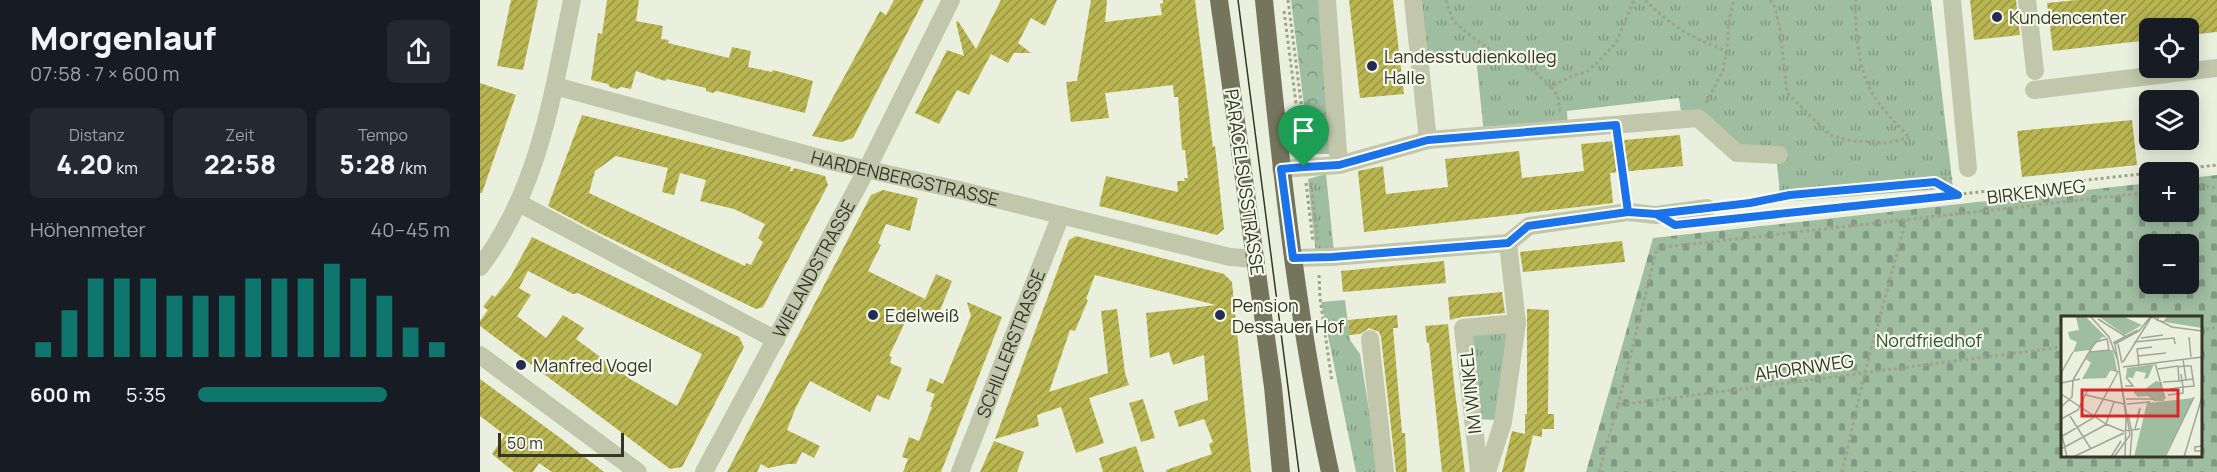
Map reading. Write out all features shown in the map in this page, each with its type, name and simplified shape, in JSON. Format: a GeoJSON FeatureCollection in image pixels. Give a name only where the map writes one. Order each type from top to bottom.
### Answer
{"type":"FeatureCollection","features":[{"type":"Feature","properties":{"kind":"main road","name":"PARACELSUSSTRASSE"},"geometry":{"type":"LineString","coordinates":[[1220,0],[1274,387],[1281,472]]}},
{"type":"Feature","properties":{"kind":"main road","name":"PARACELSUSSTRASSE"},"geometry":{"type":"LineString","coordinates":[[1263,0],[1293,258],[1313,394],[1330,472]]}},
{"type":"Feature","properties":{"kind":"street"},"geometry":{"type":"LineString","coordinates":[[480,267],[519,203],[540,146],[555,86],[572,0]]}},
{"type":"Feature","properties":{"kind":"street","name":"WIELANDSTRASSE"},"geometry":{"type":"LineString","coordinates":[[704,472],[867,169],[951,0]]}},
{"type":"Feature","properties":{"kind":"street"},"geometry":{"type":"LineString","coordinates":[[1327,0],[1339,165]]}},
{"type":"Feature","properties":{"kind":"street"},"geometry":{"type":"LineString","coordinates":[[1413,0],[1428,140]]}},
{"type":"Feature","properties":{"kind":"street"},"geometry":{"type":"LineString","coordinates":[[1952,0],[1962,173]]}},
{"type":"Feature","properties":{"kind":"street"},"geometry":{"type":"LineString","coordinates":[[2026,0],[2035,71]]}},
{"type":"Feature","properties":{"kind":"street"},"geometry":{"type":"LineString","coordinates":[[2034,90],[2217,68]]}},
{"type":"Feature","properties":{"kind":"street","name":"HARDENBERGSTRASSE"},"geometry":{"type":"LineString","coordinates":[[555,86],[834,162],[1230,257],[1256,259]]}},
{"type":"Feature","properties":{"kind":"street"},"geometry":{"type":"LineString","coordinates":[[1281,169],[1339,165],[1428,140],[1698,118],[1737,153],[1779,154]]}},
{"type":"Feature","properties":{"kind":"street"},"geometry":{"type":"LineString","coordinates":[[519,203],[776,340]]}},
{"type":"Feature","properties":{"kind":"street"},"geometry":{"type":"LineString","coordinates":[[1293,258],[1508,243],[1528,226],[1628,212],[1708,215]]}},
{"type":"Feature","properties":{"kind":"street","name":"SCHILLERSTRASSE"},"geometry":{"type":"LineString","coordinates":[[960,472],[1060,215]]}},
{"type":"Feature","properties":{"kind":"street","name":"IM WINKEL"},"geometry":{"type":"LineString","coordinates":[[1487,472],[1503,422],[1517,323],[1508,243]]}},
{"type":"Feature","properties":{"kind":"street","name":"IM WINKEL"},"geometry":{"type":"LineString","coordinates":[[1479,472],[1463,328],[1517,323]]}},
{"type":"Feature","properties":{"kind":"street"},"geometry":{"type":"LineString","coordinates":[[1370,339],[1385,472]]}},
{"type":"Feature","properties":{"kind":"street"},"geometry":{"type":"LineString","coordinates":[[480,355],[638,472]]}},
{"type":"Feature","properties":{"kind":"path"},"geometry":{"type":"LineString","coordinates":[[1283,0],[1306,167]]}},
{"type":"Feature","properties":{"kind":"path"},"geometry":{"type":"LineString","coordinates":[[1288,0],[1315,257],[1333,389]]}},
{"type":"Feature","properties":{"kind":"path"},"geometry":{"type":"LineString","coordinates":[[1446,0],[1453,21],[1472,37],[1494,52],[1534,71],[1551,87],[1558,96],[1562,130]]}},
{"type":"Feature","properties":{"kind":"path"},"geometry":{"type":"LineString","coordinates":[[1551,87],[1572,76],[1586,72],[1596,64],[1616,43],[1634,0]]}},
{"type":"Feature","properties":{"kind":"path"},"geometry":{"type":"LineString","coordinates":[[1645,0],[1666,19],[1695,39],[1726,51]]}},
{"type":"Feature","properties":{"kind":"path"},"geometry":{"type":"LineString","coordinates":[[1698,118],[1723,71],[1729,20],[1734,0]]}},
{"type":"Feature","properties":{"kind":"path"},"geometry":{"type":"LineString","coordinates":[[1770,0],[1780,30],[1787,93],[1830,135],[1852,141],[1886,143],[1910,138],[1889,116],[1867,84],[1859,50],[1857,0]]}},
{"type":"Feature","properties":{"kind":"path"},"geometry":{"type":"LineString","coordinates":[[1616,125],[1628,212]]}},
{"type":"Feature","properties":{"kind":"path"},"geometry":{"type":"LineString","coordinates":[[2199,167],[2217,165]]}},
{"type":"Feature","properties":{"kind":"path"},"geometry":{"type":"LineString","coordinates":[[1708,215],[1790,195],[1935,182],[1962,173]]}},
{"type":"Feature","properties":{"kind":"path"},"geometry":{"type":"LineString","coordinates":[[1708,215],[1958,195],[2139,174]]}},
{"type":"Feature","properties":{"kind":"path"},"geometry":{"type":"LineString","coordinates":[[1935,182],[1958,195]]}},
{"type":"Feature","properties":{"kind":"path"},"geometry":{"type":"LineString","coordinates":[[2199,187],[2217,188]]}},
{"type":"Feature","properties":{"kind":"path","name":"BIRKENWEG"},"geometry":{"type":"LineString","coordinates":[[1618,405],[1657,248],[2139,193]]}},
{"type":"Feature","properties":{"kind":"path"},"geometry":{"type":"LineString","coordinates":[[1842,472],[1865,372],[1906,220]]}},
{"type":"Feature","properties":{"kind":"path"},"geometry":{"type":"LineString","coordinates":[[2202,330],[2217,328]]}},
{"type":"Feature","properties":{"kind":"path","name":"AHORNWEG"},"geometry":{"type":"LineString","coordinates":[[1618,405],[2061,347]]}},
{"type":"Feature","properties":{"kind":"path"},"geometry":{"type":"LineString","coordinates":[[1599,472],[1618,405]]}},
{"type":"Feature","properties":{"kind":"green space"},"geometry":{"type":"Polygon","coordinates":[[[1291,0],[1327,0],[1333,154],[1313,154],[1309,146],[1291,0]]]}},
{"type":"Feature","properties":{"kind":"green space"},"geometry":{"type":"Polygon","coordinates":[[[1414,0],[1931,0],[1953,188],[1781,202],[1775,146],[1740,151],[1682,118],[1679,98],[1567,111],[1568,128],[1484,134],[1476,57],[1421,62],[1414,0]]]}},
{"type":"Feature","properties":{"kind":"green space"},"geometry":{"type":"Polygon","coordinates":[[[1326,174],[1334,252],[1316,255],[1308,179],[1326,174]]]}},
{"type":"Feature","properties":{"kind":"green space","name":"Nordfriedhof"},"geometry":{"type":"Polygon","coordinates":[[[2217,175],[2217,472],[1586,472],[1653,238],[2139,184],[2139,222],[2199,222],[2199,177],[2217,175]]]}},
{"type":"Feature","properties":{"kind":"green space"},"geometry":{"type":"Polygon","coordinates":[[[1345,300],[1350,340],[1360,354],[1379,472],[1356,472],[1321,302],[1345,300]]]}},
{"type":"Feature","properties":{"kind":"green space"},"geometry":{"type":"Polygon","coordinates":[[[1511,332],[1496,420],[1476,419],[1468,335],[1511,332]]]}},
{"type":"Feature","properties":{"kind":"building"},"geometry":{"type":"Polygon","coordinates":[[[511,0],[538,0],[523,70],[497,66],[511,0]]]}},
{"type":"Feature","properties":{"kind":"building"},"geometry":{"type":"Polygon","coordinates":[[[607,0],[639,0],[636,21],[663,26],[661,39],[669,40],[668,43],[729,58],[732,47],[751,51],[748,67],[772,72],[773,70],[813,81],[805,113],[717,91],[713,93],[706,91],[706,88],[667,79],[665,81],[636,71],[631,89],[621,87],[617,89],[591,80],[598,33],[602,34],[607,0]]]}},
{"type":"Feature","properties":{"kind":"building"},"geometry":{"type":"Polygon","coordinates":[[[894,0],[924,0],[853,138],[841,142],[812,136],[880,11],[886,15],[894,0]]]}},
{"type":"Feature","properties":{"kind":"building"},"geometry":{"type":"Polygon","coordinates":[[[1001,0],[1057,0],[1045,26],[1031,18],[1018,43],[1031,53],[1014,53],[1008,63],[991,54],[969,95],[957,90],[939,124],[915,113],[947,50],[964,56],[956,22],[958,21],[976,49],[1001,0]]]}},
{"type":"Feature","properties":{"kind":"building"},"geometry":{"type":"Polygon","coordinates":[[[1091,0],[1107,0],[1105,22],[1162,15],[1160,4],[1163,0],[1195,0],[1224,229],[1217,235],[1099,206],[1106,176],[1178,192],[1177,181],[1185,181],[1184,178],[1188,178],[1185,150],[1182,150],[1178,97],[1174,97],[1173,85],[1105,93],[1109,118],[1071,122],[1066,82],[1077,81],[1091,0]]]}},
{"type":"Feature","properties":{"kind":"building"},"geometry":{"type":"Polygon","coordinates":[[[1349,0],[1393,0],[1404,94],[1360,98],[1349,0]]]}},
{"type":"Feature","properties":{"kind":"building","name":"Kundencenter"},"geometry":{"type":"Polygon","coordinates":[[[1970,0],[2016,0],[2020,35],[1974,40],[1970,0]]]}},
{"type":"Feature","properties":{"kind":"building"},"geometry":{"type":"Polygon","coordinates":[[[2077,0],[2217,0],[2217,32],[2199,34],[2199,18],[2139,18],[2139,41],[2053,51],[2047,3],[2077,0]]]}},
{"type":"Feature","properties":{"kind":"building"},"geometry":{"type":"Polygon","coordinates":[[[480,83],[516,95],[482,193],[480,193],[480,83]]]}},
{"type":"Feature","properties":{"kind":"building"},"geometry":{"type":"Polygon","coordinates":[[[582,115],[791,167],[790,171],[794,168],[825,176],[828,185],[763,307],[756,309],[548,206],[582,115]],[[616,156],[595,171],[589,193],[745,266],[746,263],[751,265],[763,242],[758,238],[765,224],[734,209],[700,201],[706,180],[680,173],[674,195],[662,192],[668,168],[616,156]]]}},
{"type":"Feature","properties":{"kind":"building"},"geometry":{"type":"Polygon","coordinates":[[[2132,120],[2137,165],[2022,177],[2017,131],[2132,120]]]}},
{"type":"Feature","properties":{"kind":"building"},"geometry":{"type":"Polygon","coordinates":[[[1680,135],[1683,166],[1610,173],[1613,203],[1364,232],[1358,171],[1383,166],[1386,194],[1448,187],[1445,159],[1519,151],[1522,178],[1584,171],[1581,144],[1680,135]]]}},
{"type":"Feature","properties":{"kind":"building"},"geometry":{"type":"Polygon","coordinates":[[[883,190],[918,198],[910,231],[886,224],[878,243],[881,245],[868,271],[925,299],[936,274],[952,281],[936,320],[911,310],[889,356],[892,357],[890,363],[902,368],[889,400],[877,395],[870,412],[810,381],[787,430],[820,446],[814,458],[802,452],[796,464],[768,468],[761,464],[757,472],[727,472],[871,195],[883,190]]]}},
{"type":"Feature","properties":{"kind":"building"},"geometry":{"type":"Polygon","coordinates":[[[1076,236],[1224,274],[1232,282],[1251,472],[1166,472],[1166,470],[1212,454],[1209,444],[1213,442],[1204,419],[1179,427],[1174,411],[1208,400],[1204,355],[1173,365],[1169,352],[1150,358],[1146,313],[1216,305],[1095,275],[1086,299],[1088,300],[1075,331],[1070,330],[1049,392],[1108,373],[1101,311],[1117,309],[1125,373],[1129,385],[1089,398],[1104,443],[1076,453],[1061,407],[1037,415],[1039,426],[995,439],[1069,240],[1076,236]]]}},
{"type":"Feature","properties":{"kind":"building"},"geometry":{"type":"Polygon","coordinates":[[[532,237],[739,337],[744,347],[682,467],[670,469],[480,326],[480,321],[488,310],[483,307],[492,295],[495,297],[511,276],[532,237]],[[528,271],[519,288],[531,295],[517,316],[546,338],[563,315],[584,328],[576,339],[630,379],[677,406],[702,354],[578,293],[573,294],[528,271]]]}},
{"type":"Feature","properties":{"kind":"building"},"geometry":{"type":"Polygon","coordinates":[[[1622,241],[1625,262],[1523,272],[1520,252],[1622,241]]]}},
{"type":"Feature","properties":{"kind":"building"},"geometry":{"type":"Polygon","coordinates":[[[1444,261],[1446,283],[1343,292],[1341,271],[1444,261]]]}},
{"type":"Feature","properties":{"kind":"building"},"geometry":{"type":"Polygon","coordinates":[[[1502,292],[1505,313],[1450,320],[1448,297],[1502,292]]]}},
{"type":"Feature","properties":{"kind":"building"},"geometry":{"type":"Polygon","coordinates":[[[967,302],[1002,317],[941,472],[903,472],[908,459],[902,457],[909,437],[919,441],[932,407],[930,407],[935,394],[926,391],[930,378],[943,384],[971,316],[967,302]]]}},
{"type":"Feature","properties":{"kind":"building"},"geometry":{"type":"Polygon","coordinates":[[[1527,309],[1549,310],[1548,414],[1554,414],[1554,429],[1542,429],[1542,437],[1533,435],[1524,472],[1502,472],[1512,431],[1525,434],[1527,309]]]}},
{"type":"Feature","properties":{"kind":"building"},"geometry":{"type":"Polygon","coordinates":[[[1397,315],[1398,328],[1393,328],[1407,472],[1396,472],[1381,337],[1379,332],[1369,328],[1360,334],[1349,335],[1348,320],[1397,315]]]}},
{"type":"Feature","properties":{"kind":"building"},"geometry":{"type":"Polygon","coordinates":[[[1448,324],[1465,472],[1442,472],[1429,343],[1427,343],[1425,326],[1448,324]]]}},
{"type":"Feature","properties":{"kind":"building"},"geometry":{"type":"Polygon","coordinates":[[[480,379],[604,472],[552,472],[539,463],[533,472],[514,472],[492,454],[505,435],[480,416],[480,379]]]}},
{"type":"Feature","properties":{"kind":"building"},"geometry":{"type":"Polygon","coordinates":[[[1143,399],[1155,438],[1141,442],[1129,403],[1143,399]]]}},
{"type":"Feature","properties":{"kind":"building"},"geometry":{"type":"Polygon","coordinates":[[[994,441],[1024,452],[1017,472],[980,472],[994,441]]]}},
{"type":"Feature","properties":{"kind":"building"},"geometry":{"type":"Polygon","coordinates":[[[1136,446],[1144,472],[1103,472],[1099,458],[1136,446]]]}},
{"type":"Feature","properties":{"kind":"tram line"},"geometry":{"type":"LineString","coordinates":[[1238,0],[1299,472]]}},
{"type":"Feature","properties":{"kind":"place","name":"Kundencenter"},"geometry":{"type":"Point","coordinates":[1997,17]}},
{"type":"Feature","properties":{"kind":"place","name":"Landesstudienkolleg Halle"},"geometry":{"type":"Point","coordinates":[1372,66]}},
{"type":"Feature","properties":{"kind":"place","name":"Edelweiß"},"geometry":{"type":"Point","coordinates":[873,315]}},
{"type":"Feature","properties":{"kind":"place","name":"Pension Dessauer Hof"},"geometry":{"type":"Point","coordinates":[1220,315]}},
{"type":"Feature","properties":{"kind":"place","name":"Manfred Vogel"},"geometry":{"type":"Point","coordinates":[521,365]}},
{"type":"Feature","properties":{"kind":"route"},"geometry":{"type":"LineString","coordinates":[[1304,167],[1281,169],[1293,258],[1508,243],[1528,226],[1628,212],[1656,214],[1675,225],[1958,195],[1935,182],[1790,195],[1750,203],[1656,214],[1628,212],[1616,125],[1428,140],[1339,165],[1304,167]]}}]}
